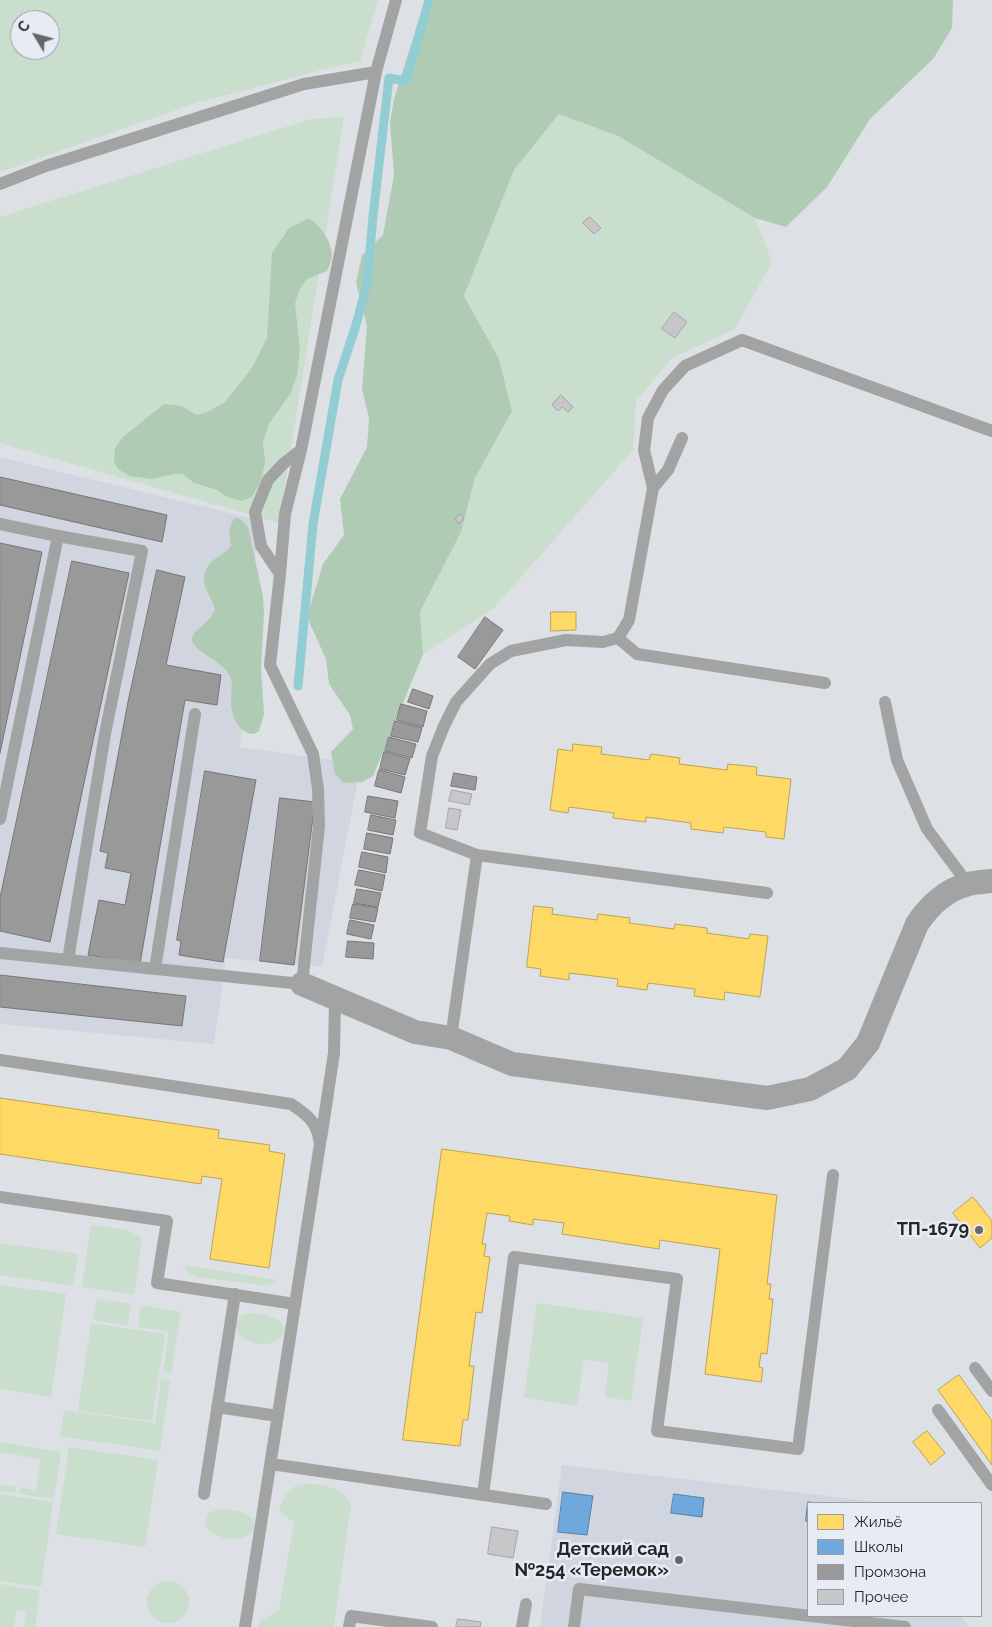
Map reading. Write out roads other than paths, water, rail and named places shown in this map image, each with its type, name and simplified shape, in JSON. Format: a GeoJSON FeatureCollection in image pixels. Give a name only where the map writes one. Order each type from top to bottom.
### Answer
{"type":"FeatureCollection","features":[{"type":"Feature","properties":{"kind":"street"},"geometry":{"type":"LineString","coordinates":[[302,984],[415,1032],[451,1038],[512,1064],[767,1098],[810,1089],[847,1069],[868,1043],[917,924],[924,913],[946,894],[968,884],[992,881]]}},
{"type":"Feature","properties":{"kind":"lane"},"geometry":{"type":"LineString","coordinates":[[0,953],[302,984],[319,826],[318,789],[313,754],[270,665],[285,514],[301,450],[376,72],[396,0]]}},
{"type":"Feature","properties":{"kind":"lane"},"geometry":{"type":"LineString","coordinates":[[0,184],[46,166],[304,84],[376,72]]}},
{"type":"Feature","properties":{"kind":"lane"},"geometry":{"type":"LineString","coordinates":[[767,893],[477,855],[420,833],[432,756],[444,726],[456,702],[490,664],[511,651],[566,640],[603,642],[618,638],[629,620],[653,488],[644,450],[648,418],[663,390],[685,366],[742,340],[992,430]]}},
{"type":"Feature","properties":{"kind":"lane"},"geometry":{"type":"LineString","coordinates":[[653,488],[668,470],[682,438]]}},
{"type":"Feature","properties":{"kind":"lane"},"geometry":{"type":"LineString","coordinates":[[280,574],[261,546],[255,512],[268,480],[283,464],[301,450]]}},
{"type":"Feature","properties":{"kind":"lane"},"geometry":{"type":"LineString","coordinates":[[0,524],[142,550],[105,734],[68,960]]}},
{"type":"Feature","properties":{"kind":"lane"},"geometry":{"type":"LineString","coordinates":[[0,819],[58,536]]}},
{"type":"Feature","properties":{"kind":"lane"},"geometry":{"type":"LineString","coordinates":[[618,638],[637,654],[826,683]]}},
{"type":"Feature","properties":{"kind":"lane"},"geometry":{"type":"LineString","coordinates":[[885,702],[897,760],[926,829],[968,884]]}},
{"type":"Feature","properties":{"kind":"lane"},"geometry":{"type":"LineString","coordinates":[[154,968],[196,714]]}},
{"type":"Feature","properties":{"kind":"lane"},"geometry":{"type":"LineString","coordinates":[[451,1038],[477,855]]}},
{"type":"Feature","properties":{"kind":"lane"},"geometry":{"type":"LineString","coordinates":[[245,1627],[334,1053],[335,998]]}},
{"type":"Feature","properties":{"kind":"lane"},"geometry":{"type":"LineString","coordinates":[[0,1060],[291,1104],[313,1122],[318,1131],[320,1144]]}},
{"type":"Feature","properties":{"kind":"lane"},"geometry":{"type":"LineString","coordinates":[[483,1495],[514,1257],[677,1279],[657,1431],[798,1449],[833,1175]]}},
{"type":"Feature","properties":{"kind":"lane"},"geometry":{"type":"LineString","coordinates":[[0,1197],[167,1221],[157,1283],[295,1304]]}},
{"type":"Feature","properties":{"kind":"lane"},"geometry":{"type":"LineString","coordinates":[[204,1494],[235,1294]]}},
{"type":"Feature","properties":{"kind":"lane"},"geometry":{"type":"LineString","coordinates":[[976,1368],[992,1391]]}},
{"type":"Feature","properties":{"kind":"lane"},"geometry":{"type":"LineString","coordinates":[[217,1407],[278,1416]]}},
{"type":"Feature","properties":{"kind":"lane"},"geometry":{"type":"LineString","coordinates":[[938,1410],[992,1485]]}},
{"type":"Feature","properties":{"kind":"lane"},"geometry":{"type":"LineString","coordinates":[[271,1464],[546,1504]]}},
{"type":"Feature","properties":{"kind":"lane"},"geometry":{"type":"LineString","coordinates":[[574,1627],[579,1589],[807,1616]]}},
{"type":"Feature","properties":{"kind":"lane"},"geometry":{"type":"LineString","coordinates":[[522,1627],[526,1604]]}},
{"type":"Feature","properties":{"kind":"lane"},"geometry":{"type":"LineString","coordinates":[[349,1627],[351,1616],[432,1627]]}},
{"type":"Feature","properties":{"kind":"lane"},"geometry":{"type":"LineString","coordinates":[[819,1617],[905,1627]]}},
{"type":"Feature","properties":{"kind":"waterway"},"geometry":{"type":"LineString","coordinates":[[298,686],[313,524],[338,380],[367,284],[389,78],[406,81],[429,0]]}},
{"type":"Feature","properties":{"kind":"place","name":"ТП-1679"},"geometry":{"type":"Point","coordinates":[979,1230]}},
{"type":"Feature","properties":{"kind":"place","name":"Детский сад №254 «Теремок»"},"geometry":{"type":"Point","coordinates":[679,1560]}}]}
